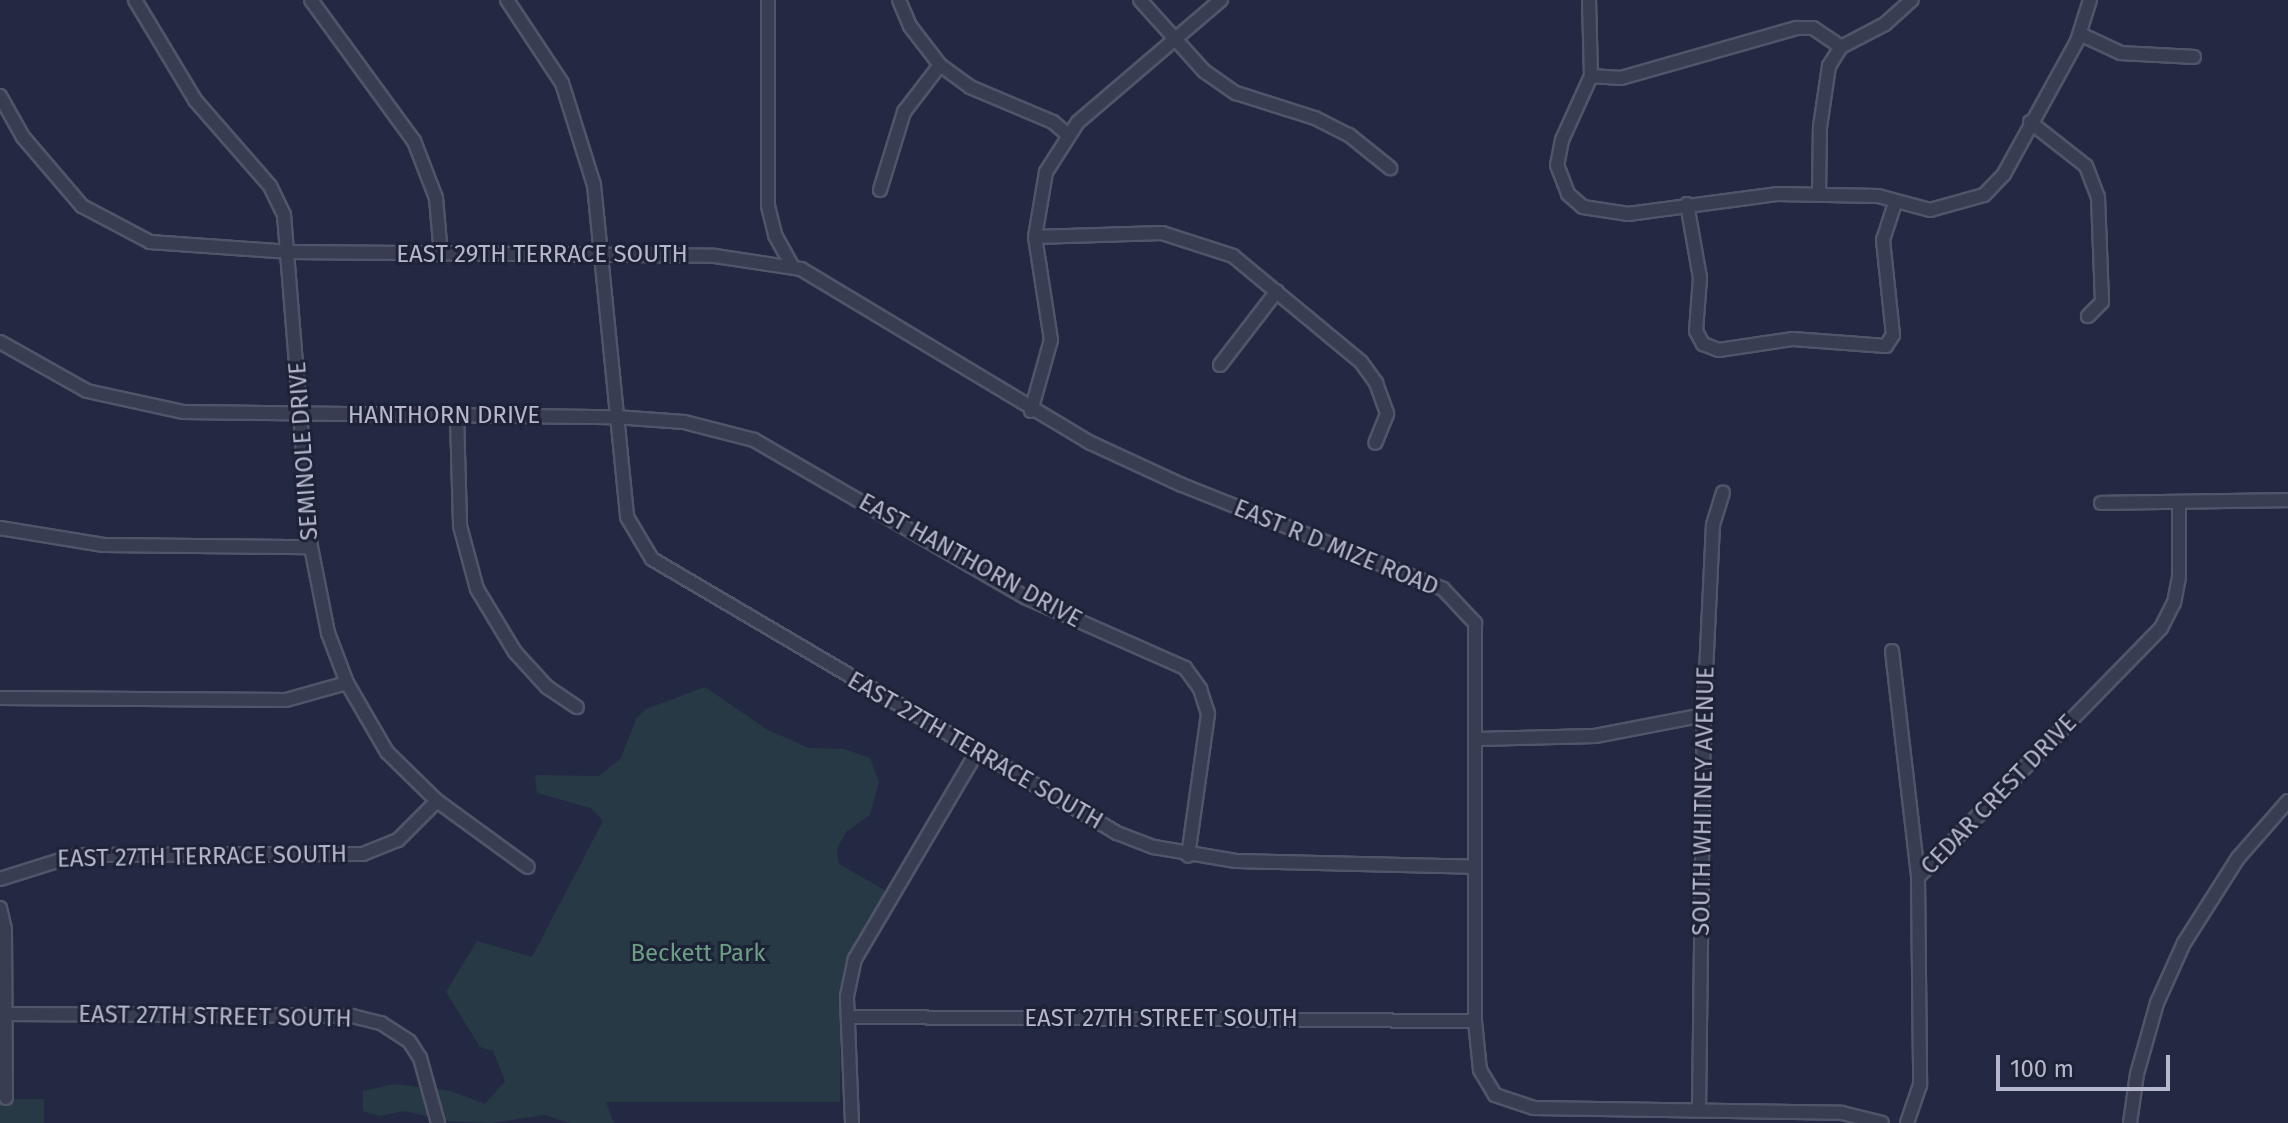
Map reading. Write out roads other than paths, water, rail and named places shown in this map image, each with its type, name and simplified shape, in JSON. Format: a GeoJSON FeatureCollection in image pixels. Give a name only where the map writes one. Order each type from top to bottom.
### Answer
{"type":"FeatureCollection","features":[{"type":"Feature","properties":{"kind":"street","name":"SEMINOLE DRIVE"},"geometry":{"type":"LineString","coordinates":[[135,0],[195,100],[270,186],[284,215],[291,252],[311,547],[328,633],[347,683],[387,752],[437,801],[528,867]]}},
{"type":"Feature","properties":{"kind":"street"},"geometry":{"type":"LineString","coordinates":[[311,0],[414,141],[436,198],[441,255]]}},
{"type":"Feature","properties":{"kind":"street","name":"EAST 27TH TERRACE SOUTH"},"geometry":{"type":"LineString","coordinates":[[507,0],[543,49],[576,119],[594,185],[605,256],[615,417],[627,517],[652,559],[1117,833],[1188,856],[1474,867]]}},
{"type":"Feature","properties":{"kind":"street"},"geometry":{"type":"LineString","coordinates":[[768,0],[768,206],[775,235],[793,267]]}},
{"type":"Feature","properties":{"kind":"street"},"geometry":{"type":"LineString","coordinates":[[899,0],[910,26],[940,65],[970,87],[1053,122],[1067,134]]}},
{"type":"Feature","properties":{"kind":"street"},"geometry":{"type":"LineString","coordinates":[[1140,0],[1204,71],[1236,93],[1315,118],[1349,135],[1390,168]]}},
{"type":"Feature","properties":{"kind":"street"},"geometry":{"type":"LineString","coordinates":[[1031,411],[1051,340],[1035,237],[1046,172],[1067,134],[1178,42],[1221,0]]}},
{"type":"Feature","properties":{"kind":"street"},"geometry":{"type":"LineString","coordinates":[[1589,0],[1591,76],[1562,140],[1557,165],[1568,194],[1583,207],[1604,213],[1740,196],[1819,195],[1878,196],[1895,204],[1930,210],[1984,195],[2004,174],[2080,34],[2090,0]]}},
{"type":"Feature","properties":{"kind":"street"},"geometry":{"type":"LineString","coordinates":[[1819,195],[1825,83],[1841,47],[1885,24],[1912,0]]}},
{"type":"Feature","properties":{"kind":"street"},"geometry":{"type":"LineString","coordinates":[[1591,76],[1621,78],[1797,28],[1813,28],[1841,47]]}},
{"type":"Feature","properties":{"kind":"street"},"geometry":{"type":"LineString","coordinates":[[2080,34],[2121,53],[2194,57]]}},
{"type":"Feature","properties":{"kind":"street"},"geometry":{"type":"LineString","coordinates":[[880,190],[904,112],[940,65]]}},
{"type":"Feature","properties":{"kind":"street","name":"EAST 29TH TERRACE SOUTH"},"geometry":{"type":"LineString","coordinates":[[0,96],[23,137],[60,184],[103,221],[150,242],[187,248],[291,252],[715,256],[793,267]]}},
{"type":"Feature","properties":{"kind":"street"},"geometry":{"type":"LineString","coordinates":[[2030,122],[2086,166],[2098,197],[2102,302],[2088,316]]}},
{"type":"Feature","properties":{"kind":"street"},"geometry":{"type":"LineString","coordinates":[[1687,204],[1700,278],[1696,331],[1703,344],[1719,350],[1793,339],[1886,346],[1893,335],[1883,240],[1895,204]]}},
{"type":"Feature","properties":{"kind":"street"},"geometry":{"type":"LineString","coordinates":[[1035,237],[1162,233],[1233,256],[1345,348],[1376,383],[1387,414],[1375,443]]}},
{"type":"Feature","properties":{"kind":"street","name":"EAST R D MIZE ROAD"},"geometry":{"type":"LineString","coordinates":[[793,267],[1031,411],[1182,485],[1443,589],[1475,623],[1478,739],[1474,867],[1475,1021],[1480,1070],[1495,1095],[1509,1103],[1842,1113],[1882,1123]]}},
{"type":"Feature","properties":{"kind":"street"},"geometry":{"type":"LineString","coordinates":[[1220,365],[1277,291]]}},
{"type":"Feature","properties":{"kind":"street","name":"HANTHORN DRIVE"},"geometry":{"type":"LineString","coordinates":[[0,342],[52,376],[138,405],[183,412],[615,417]]}},
{"type":"Feature","properties":{"kind":"street"},"geometry":{"type":"LineString","coordinates":[[457,416],[460,526],[477,589],[515,652],[547,687],[577,707]]}},
{"type":"Feature","properties":{"kind":"street","name":"EAST HANTHORN DRIVE"},"geometry":{"type":"LineString","coordinates":[[615,417],[684,422],[754,440],[1027,598],[1185,668],[1200,689],[1208,714],[1188,856]]}},
{"type":"Feature","properties":{"kind":"street","name":"SOUTH WHITNEY AVENUE"},"geometry":{"type":"LineString","coordinates":[[1699,1110],[1704,715],[1713,525],[1723,493]]}},
{"type":"Feature","properties":{"kind":"street"},"geometry":{"type":"LineString","coordinates":[[2101,503],[2288,500]]}},
{"type":"Feature","properties":{"kind":"street","name":"CEDAR CREST DRIVE"},"geometry":{"type":"LineString","coordinates":[[1907,1123],[1920,1085],[1918,877],[2161,628],[2174,603],[2179,577],[2179,502]]}},
{"type":"Feature","properties":{"kind":"street"},"geometry":{"type":"LineString","coordinates":[[0,528],[104,545],[311,547]]}},
{"type":"Feature","properties":{"kind":"street"},"geometry":{"type":"LineString","coordinates":[[1892,651],[1918,877]]}},
{"type":"Feature","properties":{"kind":"street"},"geometry":{"type":"LineString","coordinates":[[0,698],[286,700],[347,683]]}},
{"type":"Feature","properties":{"kind":"street"},"geometry":{"type":"LineString","coordinates":[[1478,739],[1595,736],[1704,715]]}},
{"type":"Feature","properties":{"kind":"street"},"geometry":{"type":"LineString","coordinates":[[852,1123],[848,1017],[855,959],[977,752]]}},
{"type":"Feature","properties":{"kind":"street","name":"EAST 27TH TERRACE SOUTH"},"geometry":{"type":"LineString","coordinates":[[0,879],[44,861],[76,855],[363,854],[398,840],[437,801]]}},
{"type":"Feature","properties":{"kind":"street"},"geometry":{"type":"LineString","coordinates":[[2130,1123],[2137,1074],[2157,1003],[2184,943],[2238,858],[2288,801]]}},
{"type":"Feature","properties":{"kind":"street"},"geometry":{"type":"LineString","coordinates":[[0,908],[5,929],[6,1098]]}},
{"type":"Feature","properties":{"kind":"street","name":"EAST 27TH STREET SOUTH"},"geometry":{"type":"LineString","coordinates":[[5,1014],[352,1016],[397,1031],[414,1050],[430,1081],[438,1123]]}},
{"type":"Feature","properties":{"kind":"street","name":"EAST 27TH STREET SOUTH"},"geometry":{"type":"LineString","coordinates":[[848,1017],[1475,1021]]}},
{"type":"Feature","properties":{"kind":"park label","name":"Beckett Park"},"geometry":{"type":"Point","coordinates":[698,954]}}]}
